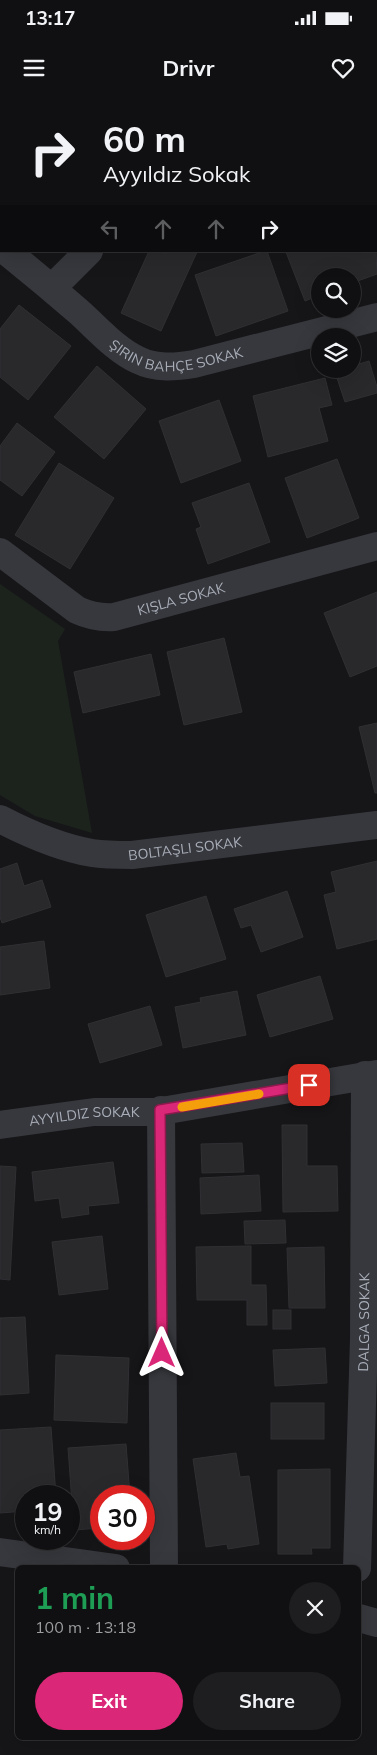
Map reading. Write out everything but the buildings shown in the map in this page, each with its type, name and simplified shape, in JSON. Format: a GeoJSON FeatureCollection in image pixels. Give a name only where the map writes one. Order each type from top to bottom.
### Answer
{"type":"FeatureCollection","features":[{"type":"Feature","properties":{"kind":"street","name":"ŞIRIN BAHÇE SOKAK"},"geometry":{"type":"LineString","coordinates":[[7,252],[52,288],[125,353],[139,361],[156,366],[176,367],[194,364],[377,317]]}},
{"type":"Feature","properties":{"kind":"street"},"geometry":{"type":"LineString","coordinates":[[52,288],[88,252]]}},
{"type":"Feature","properties":{"kind":"street"},"geometry":{"type":"LineString","coordinates":[[0,552],[77,610],[89,616],[114,617],[377,546]]}},
{"type":"Feature","properties":{"kind":"street"},"geometry":{"type":"LineString","coordinates":[[0,819],[25,831],[76,849],[93,853],[122,855],[377,825]]}},
{"type":"Feature","properties":{"kind":"street"},"geometry":{"type":"LineString","coordinates":[[0,1125],[94,1112],[156,1112],[371,1074]]}},
{"type":"Feature","properties":{"kind":"street","name":"DALGA SOKAK"},"geometry":{"type":"LineString","coordinates":[[357,1565],[371,1074]]}},
{"type":"Feature","properties":{"kind":"street"},"geometry":{"type":"LineString","coordinates":[[160,1110],[164,1565]]}},
{"type":"Feature","properties":{"kind":"street"},"geometry":{"type":"LineString","coordinates":[[0,1552],[94,1565]]}},
{"type":"Feature","properties":{"kind":"street"},"geometry":{"type":"LineString","coordinates":[[361,1619],[377,1623]]}},
{"type":"Feature","properties":{"kind":"shaded area"},"geometry":{"type":"Polygon","coordinates":[[[0,584],[65,629],[58,641],[92,833],[35,816],[0,795],[0,584]]]}},
{"type":"Feature","properties":{"kind":"slow traffic"},"geometry":{"type":"LineString","coordinates":[[182,1107],[259,1094]]}},
{"type":"Feature","properties":{"kind":"route"},"geometry":{"type":"LineString","coordinates":[[162,1353],[160,1110],[309,1085]]}}]}
